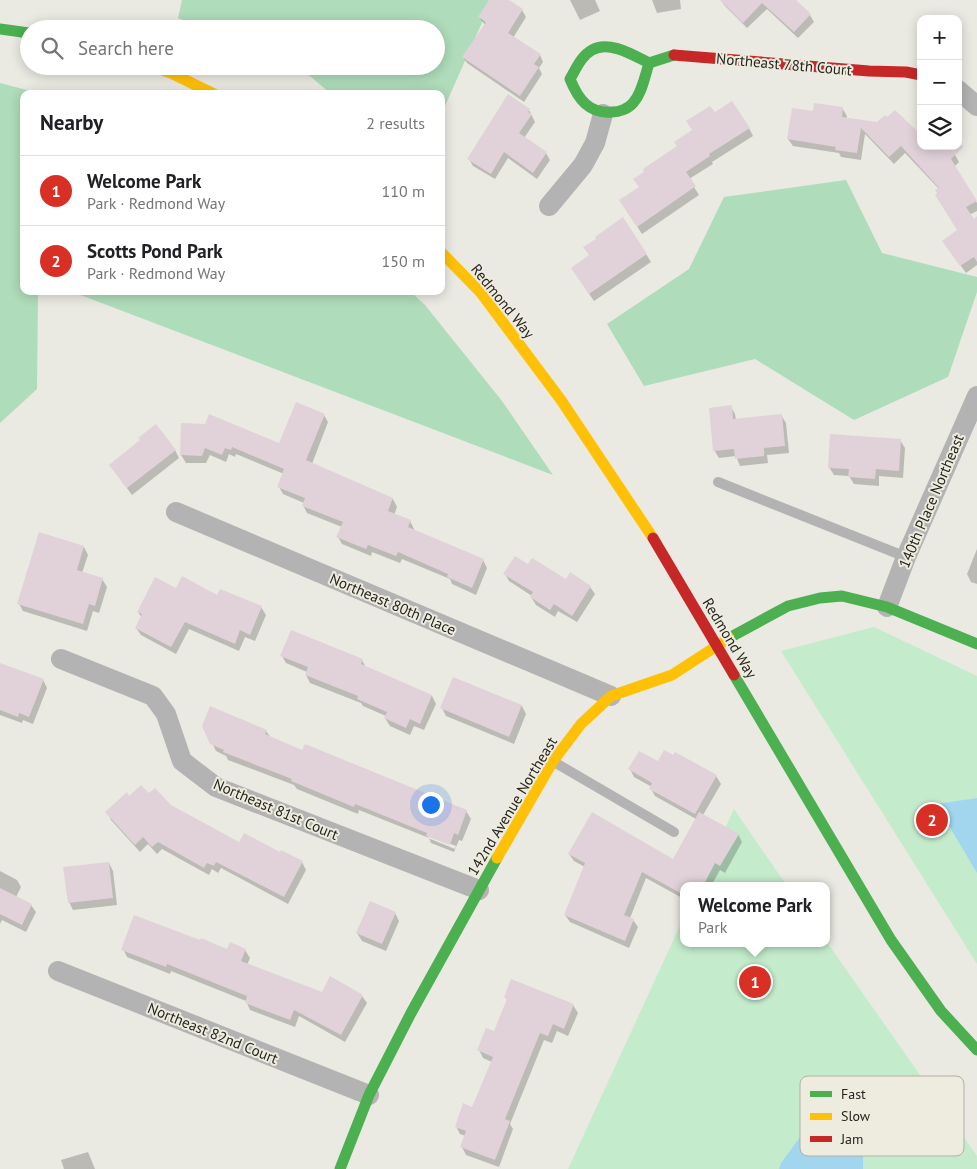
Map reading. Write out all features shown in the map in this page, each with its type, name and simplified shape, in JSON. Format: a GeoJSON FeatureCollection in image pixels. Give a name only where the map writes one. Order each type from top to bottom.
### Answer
{"type":"FeatureCollection","features":[{"type":"Feature","properties":{"kind":"street"},"geometry":{"type":"LineString","coordinates":[[0,29],[20,32]]}},
{"type":"Feature","properties":{"kind":"street"},"geometry":{"type":"LineString","coordinates":[[598,48],[618,49],[649,63],[635,102],[622,111],[603,114],[590,109],[575,94],[570,79],[586,54],[598,48]]}},
{"type":"Feature","properties":{"kind":"street","name":"Northeast 78th Court"},"geometry":{"type":"LineString","coordinates":[[649,63],[673,55],[917,74]]}},
{"type":"Feature","properties":{"kind":"street"},"geometry":{"type":"LineString","coordinates":[[175,75],[206,90]]}},
{"type":"Feature","properties":{"kind":"street"},"geometry":{"type":"LineString","coordinates":[[962,93],[977,106]]}},
{"type":"Feature","properties":{"kind":"street"},"geometry":{"type":"LineString","coordinates":[[549,206],[582,165],[595,143],[603,114]]}},
{"type":"Feature","properties":{"kind":"street","name":"Redmond Way"},"geometry":{"type":"LineString","coordinates":[[445,256],[480,293],[561,400],[652,536],[891,940],[941,1011],[977,1050]]}},
{"type":"Feature","properties":{"kind":"street","name":"140th Place Northeast"},"geometry":{"type":"LineString","coordinates":[[887,607],[906,557],[977,396]]}},
{"type":"Feature","properties":{"kind":"street","name":"Northeast 80th Place"},"geometry":{"type":"LineString","coordinates":[[176,512],[611,696]]}},
{"type":"Feature","properties":{"kind":"street","name":"142nd Avenue Northeast"},"geometry":{"type":"LineString","coordinates":[[340,1169],[369,1095],[478,890],[553,761],[581,724],[611,696],[672,675],[717,644],[788,606],[820,598],[842,596],[887,607],[977,644]]}},
{"type":"Feature","properties":{"kind":"street","name":"Northeast 81st Court"},"geometry":{"type":"LineString","coordinates":[[61,659],[153,696],[166,714],[182,761],[216,787],[478,890]]}},
{"type":"Feature","properties":{"kind":"street","name":"Northeast 82nd Court"},"geometry":{"type":"LineString","coordinates":[[58,971],[369,1095]]}},
{"type":"Feature","properties":{"kind":"street"},"geometry":{"type":"LineString","coordinates":[[958,1029],[977,1035]]}},
{"type":"Feature","properties":{"kind":"lane"},"geometry":{"type":"LineString","coordinates":[[718,482],[906,557]]}},
{"type":"Feature","properties":{"kind":"lane"},"geometry":{"type":"LineString","coordinates":[[553,761],[674,832]]}},
{"type":"Feature","properties":{"kind":"green space"},"geometry":{"type":"Polygon","coordinates":[[[182,0],[492,0],[445,106],[445,90],[326,90],[308,75],[445,75],[445,20],[183,20],[178,18],[182,0]]]}},
{"type":"Feature","properties":{"kind":"green space"},"geometry":{"type":"Polygon","coordinates":[[[0,83],[27,90],[20,90],[20,295],[38,295],[37,389],[0,423],[0,83]]]}},
{"type":"Feature","properties":{"kind":"green space"},"geometry":{"type":"Polygon","coordinates":[[[846,180],[882,253],[977,277],[977,292],[948,377],[854,420],[755,359],[644,386],[607,324],[689,269],[724,197],[846,180]]]}},
{"type":"Feature","properties":{"kind":"green space"},"geometry":{"type":"Polygon","coordinates":[[[80,295],[414,295],[425,305],[502,401],[553,475],[80,295]]]}},
{"type":"Feature","properties":{"kind":"green space"},"geometry":{"type":"Polygon","coordinates":[[[874,627],[977,676],[977,964],[781,651],[874,627]]]}},
{"type":"Feature","properties":{"kind":"green space"},"geometry":{"type":"Polygon","coordinates":[[[734,809],[784,882],[700,882],[734,809]]]}},
{"type":"Feature","properties":{"kind":"green space"},"geometry":{"type":"Polygon","coordinates":[[[680,926],[680,947],[830,947],[921,1076],[800,1076],[800,1156],[964,1156],[964,1137],[977,1156],[977,1169],[568,1169],[680,926]]]}},
{"type":"Feature","properties":{"kind":"water"},"geometry":{"type":"Polygon","coordinates":[[[977,798],[977,873],[936,804],[977,798]]]}},
{"type":"Feature","properties":{"kind":"water"},"geometry":{"type":"Polygon","coordinates":[[[800,1137],[800,1156],[863,1156],[863,1169],[779,1169],[781,1163],[800,1137]]]}},
{"type":"Feature","properties":{"kind":"building"},"geometry":{"type":"Polygon","coordinates":[[[489,0],[509,0],[523,9],[508,33],[541,54],[534,64],[539,67],[520,96],[462,57],[486,22],[478,17],[489,0]]]}},
{"type":"Feature","properties":{"kind":"building"},"geometry":{"type":"Polygon","coordinates":[[[720,0],[796,0],[811,14],[794,32],[762,3],[743,23],[720,0]]]}},
{"type":"Feature","properties":{"kind":"building"},"geometry":{"type":"Polygon","coordinates":[[[508,94],[530,109],[528,112],[532,114],[519,133],[547,152],[533,173],[504,152],[491,174],[467,159],[508,94]]]}},
{"type":"Feature","properties":{"kind":"building"},"geometry":{"type":"Polygon","coordinates":[[[732,101],[750,128],[709,154],[710,156],[686,172],[696,186],[637,227],[619,200],[639,187],[633,179],[644,172],[643,169],[677,146],[674,142],[692,130],[686,121],[710,106],[715,112],[732,101]]]}},
{"type":"Feature","properties":{"kind":"building"},"geometry":{"type":"Polygon","coordinates":[[[814,103],[843,107],[842,117],[877,122],[895,110],[917,131],[917,150],[960,150],[951,159],[977,201],[966,207],[974,219],[977,216],[977,262],[974,257],[960,266],[942,241],[957,230],[935,195],[937,193],[935,190],[939,188],[901,146],[889,157],[861,128],[857,153],[835,150],[836,147],[787,139],[792,108],[813,111],[814,103]]]}},
{"type":"Feature","properties":{"kind":"building"},"geometry":{"type":"Polygon","coordinates":[[[623,217],[647,254],[589,294],[571,268],[589,255],[583,247],[623,217]]]}},
{"type":"Feature","properties":{"kind":"building"},"geometry":{"type":"Polygon","coordinates":[[[296,402],[325,414],[306,460],[393,498],[388,511],[411,520],[408,527],[484,559],[472,588],[447,577],[448,574],[398,552],[396,556],[368,545],[366,549],[336,537],[343,522],[302,506],[305,498],[277,487],[284,469],[232,447],[231,450],[225,448],[222,455],[205,448],[202,456],[180,455],[181,423],[205,424],[209,414],[279,443],[296,402]]]}},
{"type":"Feature","properties":{"kind":"building"},"geometry":{"type":"Polygon","coordinates":[[[732,405],[733,419],[782,414],[785,446],[764,448],[764,456],[735,459],[734,449],[713,451],[709,408],[732,405]]]}},
{"type":"Feature","properties":{"kind":"building"},"geometry":{"type":"Polygon","coordinates":[[[156,424],[176,450],[127,488],[109,465],[140,440],[138,438],[156,424]]]}},
{"type":"Feature","properties":{"kind":"building"},"geometry":{"type":"Polygon","coordinates":[[[830,434],[901,439],[899,471],[876,469],[875,479],[848,477],[849,469],[828,468],[830,434]]]}},
{"type":"Feature","properties":{"kind":"building"},"geometry":{"type":"Polygon","coordinates":[[[39,532],[84,546],[77,570],[103,578],[95,606],[89,604],[83,624],[17,604],[39,532]]]}},
{"type":"Feature","properties":{"kind":"building"},"geometry":{"type":"Polygon","coordinates":[[[515,556],[528,564],[532,558],[566,579],[570,572],[591,586],[572,616],[554,604],[550,610],[530,597],[533,592],[503,574],[515,556]]]}},
{"type":"Feature","properties":{"kind":"building"},"geometry":{"type":"Polygon","coordinates":[[[182,576],[217,595],[220,589],[262,606],[250,635],[240,630],[235,644],[185,622],[171,647],[135,628],[142,614],[137,612],[155,577],[176,588],[182,576]]]}},
{"type":"Feature","properties":{"kind":"building"},"geometry":{"type":"Polygon","coordinates":[[[291,630],[363,659],[361,664],[432,695],[420,724],[410,719],[406,728],[384,718],[387,712],[357,699],[358,696],[305,675],[308,667],[280,656],[291,630]]]}},
{"type":"Feature","properties":{"kind":"building"},"geometry":{"type":"Polygon","coordinates":[[[0,663],[44,679],[29,717],[19,713],[18,717],[0,710],[0,663]]]}},
{"type":"Feature","properties":{"kind":"building"},"geometry":{"type":"Polygon","coordinates":[[[453,677],[522,705],[509,737],[440,708],[453,677]]]}},
{"type":"Feature","properties":{"kind":"building"},"geometry":{"type":"Polygon","coordinates":[[[210,706],[267,730],[265,734],[302,750],[305,744],[467,810],[458,835],[454,833],[450,845],[426,836],[427,833],[355,804],[354,807],[291,781],[292,779],[223,752],[224,750],[210,744],[202,726],[210,706]]]}},
{"type":"Feature","properties":{"kind":"building"},"geometry":{"type":"Polygon","coordinates":[[[664,750],[673,755],[675,752],[717,775],[695,814],[649,789],[652,783],[628,769],[639,751],[658,761],[664,750]]]}},
{"type":"Feature","properties":{"kind":"building"},"geometry":{"type":"Polygon","coordinates":[[[141,785],[149,793],[155,788],[171,805],[239,842],[244,833],[280,852],[281,850],[303,861],[284,897],[216,862],[214,866],[207,863],[204,868],[158,842],[152,847],[143,837],[135,845],[105,812],[127,792],[129,796],[141,785]]]}},
{"type":"Feature","properties":{"kind":"building"},"geometry":{"type":"Polygon","coordinates":[[[592,812],[673,859],[699,812],[739,834],[720,866],[715,863],[705,882],[680,882],[680,893],[642,872],[624,915],[634,919],[625,941],[564,915],[585,863],[568,854],[592,812]]]}},
{"type":"Feature","properties":{"kind":"building"},"geometry":{"type":"Polygon","coordinates":[[[109,862],[113,898],[68,903],[63,867],[109,862]]]}},
{"type":"Feature","properties":{"kind":"building"},"geometry":{"type":"Polygon","coordinates":[[[0,888],[32,904],[22,925],[0,914],[0,888]]]}},
{"type":"Feature","properties":{"kind":"building"},"geometry":{"type":"Polygon","coordinates":[[[370,901],[396,912],[382,944],[356,933],[370,901]]]}},
{"type":"Feature","properties":{"kind":"building"},"geometry":{"type":"Polygon","coordinates":[[[134,915],[227,949],[230,942],[246,949],[241,961],[322,992],[330,976],[363,995],[341,1035],[294,1010],[290,1020],[245,1003],[247,996],[167,964],[166,967],[121,950],[134,915]]]}},
{"type":"Feature","properties":{"kind":"building"},"geometry":{"type":"Polygon","coordinates":[[[511,979],[574,1004],[564,1029],[553,1024],[548,1036],[540,1033],[505,1119],[510,1121],[495,1160],[460,1147],[466,1131],[455,1127],[463,1103],[472,1107],[493,1057],[477,1050],[486,1028],[494,1031],[507,999],[504,997],[511,979]]]}},
{"type":"Feature","properties":{"kind":"traffic: fast"},"geometry":{"type":"LineString","coordinates":[[0,29],[20,32]]}},
{"type":"Feature","properties":{"kind":"traffic: fast"},"geometry":{"type":"LineString","coordinates":[[649,63],[639,94],[633,103],[623,110],[604,112],[591,108],[581,99],[570,79],[585,56],[599,47],[621,50],[649,63],[674,55]]}},
{"type":"Feature","properties":{"kind":"traffic: fast"},"geometry":{"type":"LineString","coordinates":[[729,638],[788,606],[820,598],[842,596],[887,607],[977,644]]}},
{"type":"Feature","properties":{"kind":"traffic: fast"},"geometry":{"type":"LineString","coordinates":[[734,675],[891,940],[941,1011],[977,1050]]}},
{"type":"Feature","properties":{"kind":"traffic: fast"},"geometry":{"type":"LineString","coordinates":[[340,1169],[369,1095],[411,1013],[497,858]]}},
{"type":"Feature","properties":{"kind":"traffic: slow"},"geometry":{"type":"LineString","coordinates":[[175,75],[206,90]]}},
{"type":"Feature","properties":{"kind":"traffic: slow"},"geometry":{"type":"LineString","coordinates":[[445,256],[481,293],[561,400],[653,538]]}},
{"type":"Feature","properties":{"kind":"traffic: slow"},"geometry":{"type":"LineString","coordinates":[[497,858],[553,761],[581,724],[611,696],[672,675],[729,638]]}},
{"type":"Feature","properties":{"kind":"traffic: jam"},"geometry":{"type":"LineString","coordinates":[[674,55],[917,74]]}},
{"type":"Feature","properties":{"kind":"traffic: jam"},"geometry":{"type":"LineString","coordinates":[[653,538],[734,675]]}},
{"type":"Feature","properties":{"kind":"place","name":"Scotts Pond Park"},"geometry":{"type":"Point","coordinates":[932,820]}},
{"type":"Feature","properties":{"kind":"place","name":"Welcome Park"},"geometry":{"type":"Point","coordinates":[755,982]}}]}
